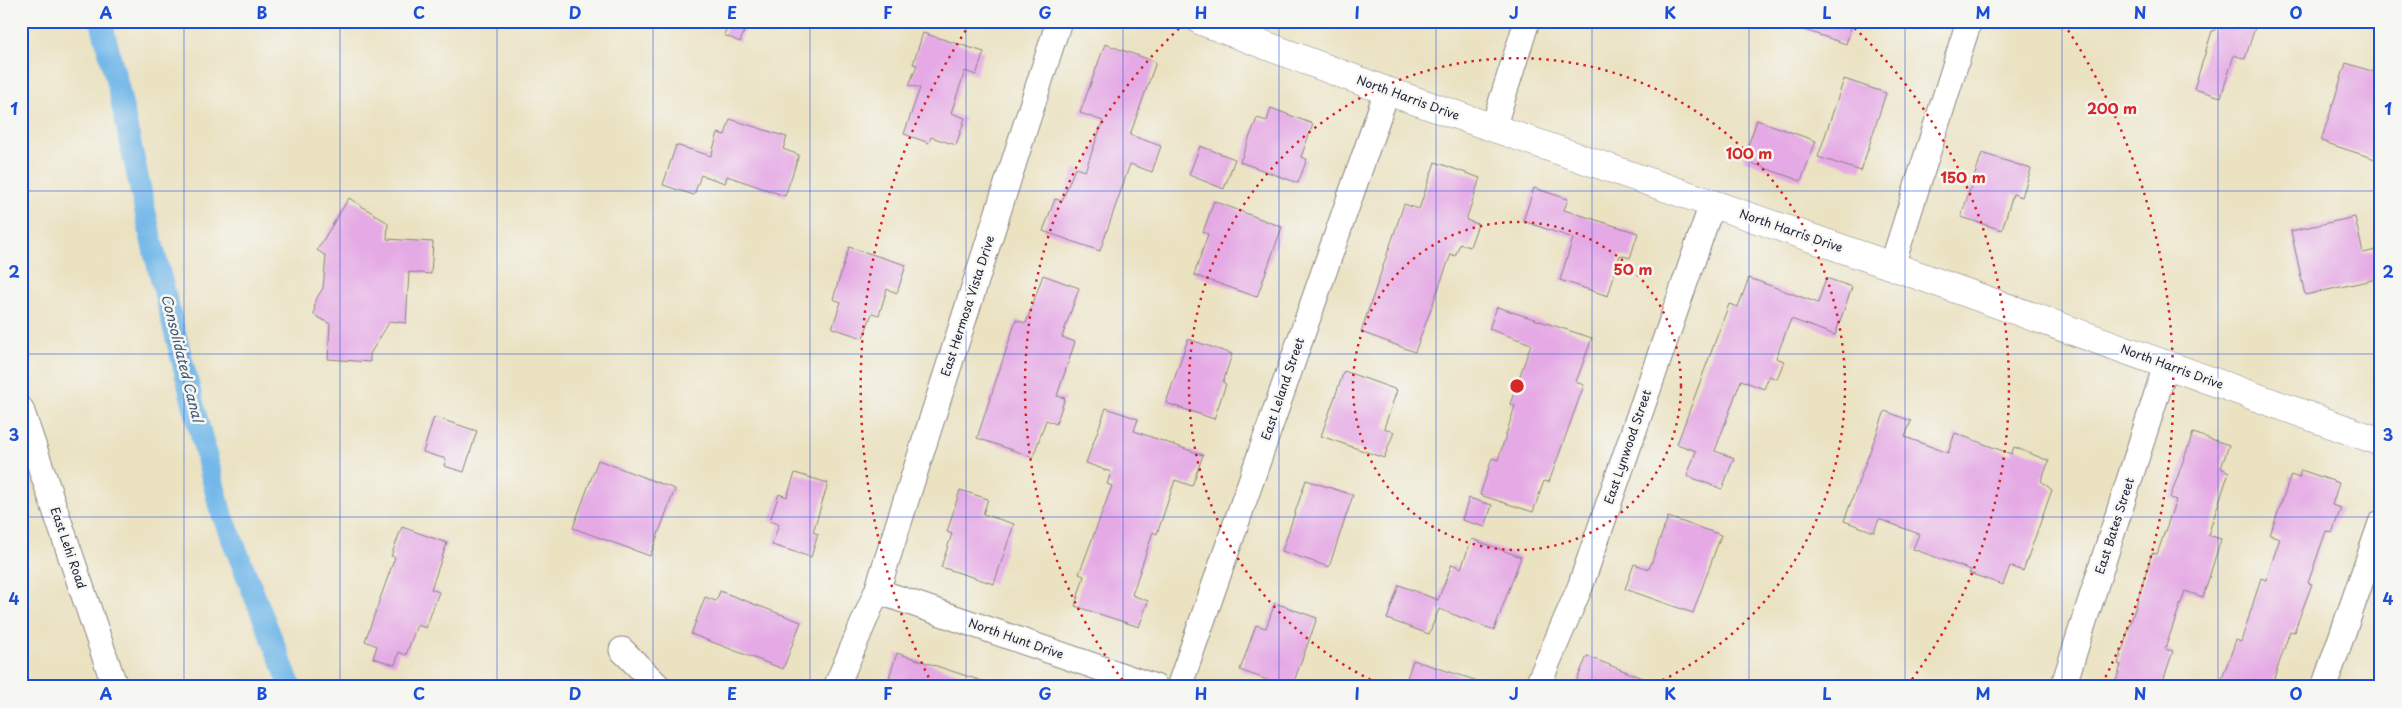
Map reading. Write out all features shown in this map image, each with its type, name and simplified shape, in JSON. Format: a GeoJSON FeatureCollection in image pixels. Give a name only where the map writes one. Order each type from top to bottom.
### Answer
{"type":"FeatureCollection","features":[{"type":"Feature","properties":{"kind":"street","name":"East Hermosa Vista Drive"},"geometry":{"type":"LineString","coordinates":[[836,687],[877,591],[1059,21]]}},
{"type":"Feature","properties":{"kind":"street","name":"North Harris Drive"},"geometry":{"type":"LineString","coordinates":[[1201,21],[1387,91],[1892,266],[2381,442]]}},
{"type":"Feature","properties":{"kind":"street"},"geometry":{"type":"LineString","coordinates":[[1493,128],[1527,21]]}},
{"type":"Feature","properties":{"kind":"street"},"geometry":{"type":"LineString","coordinates":[[1892,266],[1969,21]]}},
{"type":"Feature","properties":{"kind":"street","name":"East Leland Street"},"geometry":{"type":"LineString","coordinates":[[1179,687],[1387,91]]}},
{"type":"Feature","properties":{"kind":"street","name":"East Lynwood Street"},"geometry":{"type":"LineString","coordinates":[[1537,687],[1580,587],[1712,204]]}},
{"type":"Feature","properties":{"kind":"street","name":"East Bates Street"},"geometry":{"type":"LineString","coordinates":[[2063,687],[2166,365]]}},
{"type":"Feature","properties":{"kind":"street","name":"East Lehi Road"},"geometry":{"type":"LineString","coordinates":[[21,409],[114,687]]}},
{"type":"Feature","properties":{"kind":"street"},"geometry":{"type":"LineString","coordinates":[[2324,687],[2381,523]]}},
{"type":"Feature","properties":{"kind":"street","name":"North Hunt Drive"},"geometry":{"type":"LineString","coordinates":[[877,591],[1156,687]]}},
{"type":"Feature","properties":{"kind":"street"},"geometry":{"type":"LineString","coordinates":[[622,650],[659,687]]}},
{"type":"Feature","properties":{"kind":"building"},"geometry":{"type":"Polygon","coordinates":[[[729,21],[748,21],[740,42],[724,35],[729,21]]]}},
{"type":"Feature","properties":{"kind":"building"},"geometry":{"type":"Polygon","coordinates":[[[1788,21],[1853,21],[1846,44],[1787,24],[1788,21]]]}},
{"type":"Feature","properties":{"kind":"building"},"geometry":{"type":"Polygon","coordinates":[[[2218,21],[2257,21],[2245,59],[2234,55],[2221,97],[2194,89],[2212,31],[2214,31],[2218,21]]]}},
{"type":"Feature","properties":{"kind":"building"},"geometry":{"type":"Polygon","coordinates":[[[923,33],[984,52],[976,75],[965,71],[951,113],[965,118],[956,145],[931,137],[929,143],[904,134],[920,88],[909,85],[917,65],[913,64],[923,33]]]}},
{"type":"Feature","properties":{"kind":"building"},"geometry":{"type":"Polygon","coordinates":[[[1105,44],[1156,62],[1130,135],[1161,146],[1152,172],[1130,164],[1100,251],[1043,231],[1055,199],[1062,201],[1075,168],[1085,171],[1103,121],[1080,113],[1105,44]]]}},
{"type":"Feature","properties":{"kind":"building"},"geometry":{"type":"Polygon","coordinates":[[[2346,63],[2381,74],[2381,161],[2321,141],[2346,63]]]}},
{"type":"Feature","properties":{"kind":"building"},"geometry":{"type":"Polygon","coordinates":[[[1844,79],[1886,93],[1861,171],[1818,157],[1844,79]]]}},
{"type":"Feature","properties":{"kind":"building"},"geometry":{"type":"Polygon","coordinates":[[[1271,108],[1313,124],[1301,157],[1307,159],[1298,183],[1240,162],[1257,118],[1267,121],[1271,108]]]}},
{"type":"Feature","properties":{"kind":"building"},"geometry":{"type":"Polygon","coordinates":[[[730,119],[787,137],[783,149],[799,155],[785,196],[727,176],[725,183],[701,175],[694,195],[663,185],[676,145],[711,156],[718,133],[725,135],[730,119]]]}},
{"type":"Feature","properties":{"kind":"building"},"geometry":{"type":"Polygon","coordinates":[[[1757,120],[1816,141],[1801,181],[1743,160],[1757,120]]]}},
{"type":"Feature","properties":{"kind":"building"},"geometry":{"type":"Polygon","coordinates":[[[1200,146],[1235,159],[1224,189],[1189,175],[1200,146]]]}},
{"type":"Feature","properties":{"kind":"building"},"geometry":{"type":"Polygon","coordinates":[[[1982,153],[2031,169],[2022,197],[2013,194],[2002,230],[1961,217],[1982,153]]]}},
{"type":"Feature","properties":{"kind":"building"},"geometry":{"type":"Polygon","coordinates":[[[1435,162],[1480,178],[1466,220],[1478,224],[1470,247],[1460,244],[1455,256],[1451,254],[1415,352],[1361,332],[1404,204],[1419,209],[1435,162]]]}},
{"type":"Feature","properties":{"kind":"building"},"geometry":{"type":"Polygon","coordinates":[[[1534,188],[1568,199],[1564,210],[1638,233],[1630,258],[1620,255],[1608,296],[1560,280],[1573,238],[1523,221],[1534,188]]]}},
{"type":"Feature","properties":{"kind":"building"},"geometry":{"type":"Polygon","coordinates":[[[349,198],[388,223],[387,239],[433,242],[431,274],[409,272],[406,323],[390,321],[370,354],[370,362],[328,359],[330,324],[314,315],[315,301],[323,288],[326,256],[317,250],[349,198]]]}},
{"type":"Feature","properties":{"kind":"building"},"geometry":{"type":"Polygon","coordinates":[[[1214,201],[1282,227],[1257,297],[1194,275],[1208,234],[1203,232],[1214,201]]]}},
{"type":"Feature","properties":{"kind":"building"},"geometry":{"type":"Polygon","coordinates":[[[2355,217],[2363,253],[2381,249],[2381,278],[2305,295],[2291,231],[2355,217]]]}},
{"type":"Feature","properties":{"kind":"building"},"geometry":{"type":"Polygon","coordinates":[[[849,247],[906,265],[897,293],[887,289],[879,315],[872,313],[863,338],[832,328],[841,302],[833,299],[849,247]]]}},
{"type":"Feature","properties":{"kind":"building"},"geometry":{"type":"Polygon","coordinates":[[[1043,275],[1079,288],[1062,337],[1075,342],[1057,396],[1065,398],[1056,424],[1046,420],[1033,457],[977,438],[1016,320],[1026,323],[1043,275]]]}},
{"type":"Feature","properties":{"kind":"building"},"geometry":{"type":"Polygon","coordinates":[[[1749,278],[1818,303],[1826,278],[1852,287],[1835,335],[1791,319],[1776,358],[1784,361],[1777,379],[1769,376],[1764,389],[1741,380],[1715,451],[1734,458],[1722,489],[1687,476],[1696,451],[1677,444],[1729,304],[1738,307],[1749,278]]]}},
{"type":"Feature","properties":{"kind":"building"},"geometry":{"type":"Polygon","coordinates":[[[1497,307],[1592,338],[1576,382],[1584,385],[1549,482],[1544,481],[1533,512],[1480,495],[1492,458],[1498,460],[1515,406],[1510,404],[1531,344],[1489,329],[1497,307]]]}},
{"type":"Feature","properties":{"kind":"building"},"geometry":{"type":"Polygon","coordinates":[[[1188,339],[1232,354],[1223,382],[1226,384],[1214,419],[1166,403],[1188,339]]]}},
{"type":"Feature","properties":{"kind":"building"},"geometry":{"type":"Polygon","coordinates":[[[1344,371],[1397,390],[1384,428],[1394,432],[1384,458],[1321,436],[1344,371]]]}},
{"type":"Feature","properties":{"kind":"building"},"geometry":{"type":"Polygon","coordinates":[[[1106,408],[1138,419],[1134,431],[1203,455],[1192,486],[1175,480],[1157,534],[1153,532],[1132,595],[1148,601],[1139,627],[1075,606],[1084,576],[1079,574],[1112,486],[1107,484],[1111,472],[1086,463],[1106,408]]]}},
{"type":"Feature","properties":{"kind":"building"},"geometry":{"type":"Polygon","coordinates":[[[1885,411],[1911,421],[1905,437],[1948,453],[1955,433],[2011,454],[2014,447],[2049,461],[2041,481],[2052,490],[2023,571],[2010,566],[2003,585],[1969,573],[1971,570],[1913,549],[1919,534],[1879,519],[1874,532],[1844,521],[1885,411]]]}},
{"type":"Feature","properties":{"kind":"building"},"geometry":{"type":"Polygon","coordinates":[[[434,417],[477,431],[464,472],[444,466],[446,459],[423,452],[434,417]]]}},
{"type":"Feature","properties":{"kind":"building"},"geometry":{"type":"Polygon","coordinates":[[[2193,433],[2229,445],[2221,468],[2229,472],[2208,535],[2221,539],[2203,597],[2185,591],[2165,649],[2173,651],[2161,687],[2114,687],[2121,665],[2118,664],[2152,553],[2157,554],[2176,500],[2170,498],[2193,433]]]}},
{"type":"Feature","properties":{"kind":"building"},"geometry":{"type":"Polygon","coordinates":[[[598,460],[675,489],[650,556],[573,528],[598,460]]]}},
{"type":"Feature","properties":{"kind":"building"},"geometry":{"type":"Polygon","coordinates":[[[2301,470],[2339,483],[2332,505],[2341,508],[2332,533],[2326,531],[2308,583],[2312,584],[2294,632],[2290,631],[2271,687],[2219,687],[2236,640],[2241,642],[2261,578],[2266,580],[2280,538],[2270,535],[2291,475],[2299,478],[2301,470]]]}},
{"type":"Feature","properties":{"kind":"building"},"geometry":{"type":"Polygon","coordinates":[[[795,473],[828,483],[813,532],[818,534],[811,557],[772,545],[779,524],[770,521],[779,494],[787,497],[795,473]]]}},
{"type":"Feature","properties":{"kind":"building"},"geometry":{"type":"Polygon","coordinates":[[[1306,480],[1353,495],[1329,567],[1282,551],[1306,480]]]}},
{"type":"Feature","properties":{"kind":"building"},"geometry":{"type":"Polygon","coordinates":[[[960,490],[988,499],[983,514],[1014,524],[994,584],[941,567],[952,534],[947,532],[960,490]]]}},
{"type":"Feature","properties":{"kind":"building"},"geometry":{"type":"Polygon","coordinates":[[[1469,498],[1492,505],[1485,527],[1462,520],[1469,498]]]}},
{"type":"Feature","properties":{"kind":"building"},"geometry":{"type":"Polygon","coordinates":[[[1668,517],[1721,535],[1693,613],[1625,589],[1634,564],[1649,569],[1668,517]]]}},
{"type":"Feature","properties":{"kind":"building"},"geometry":{"type":"Polygon","coordinates":[[[402,527],[447,543],[431,589],[439,592],[426,628],[417,625],[406,655],[399,652],[395,665],[373,658],[377,646],[365,641],[395,557],[391,556],[402,527]]]}},
{"type":"Feature","properties":{"kind":"building"},"geometry":{"type":"Polygon","coordinates":[[[1472,539],[1521,557],[1494,630],[1439,609],[1429,634],[1387,619],[1399,585],[1438,600],[1452,564],[1461,568],[1472,539]]]}},
{"type":"Feature","properties":{"kind":"building"},"geometry":{"type":"Polygon","coordinates":[[[720,591],[801,622],[783,669],[691,634],[705,597],[716,601],[720,591]]]}},
{"type":"Feature","properties":{"kind":"building"},"geometry":{"type":"Polygon","coordinates":[[[1275,603],[1317,618],[1292,687],[1286,687],[1240,670],[1256,625],[1266,628],[1275,603]]]}},
{"type":"Feature","properties":{"kind":"building"},"geometry":{"type":"Polygon","coordinates":[[[897,653],[988,683],[988,687],[886,687],[897,653]]]}},
{"type":"Feature","properties":{"kind":"building"},"geometry":{"type":"Polygon","coordinates":[[[1587,656],[1662,686],[1662,687],[1574,687],[1587,656]]]}},
{"type":"Feature","properties":{"kind":"building"},"geometry":{"type":"Polygon","coordinates":[[[1413,660],[1484,683],[1484,687],[1404,687],[1413,660]]]}},
{"type":"Feature","properties":{"kind":"waterway","name":"Consolidated Canal"},"geometry":{"type":"LineString","coordinates":[[101,21],[118,86],[153,247],[220,509],[291,687]]}}]}
